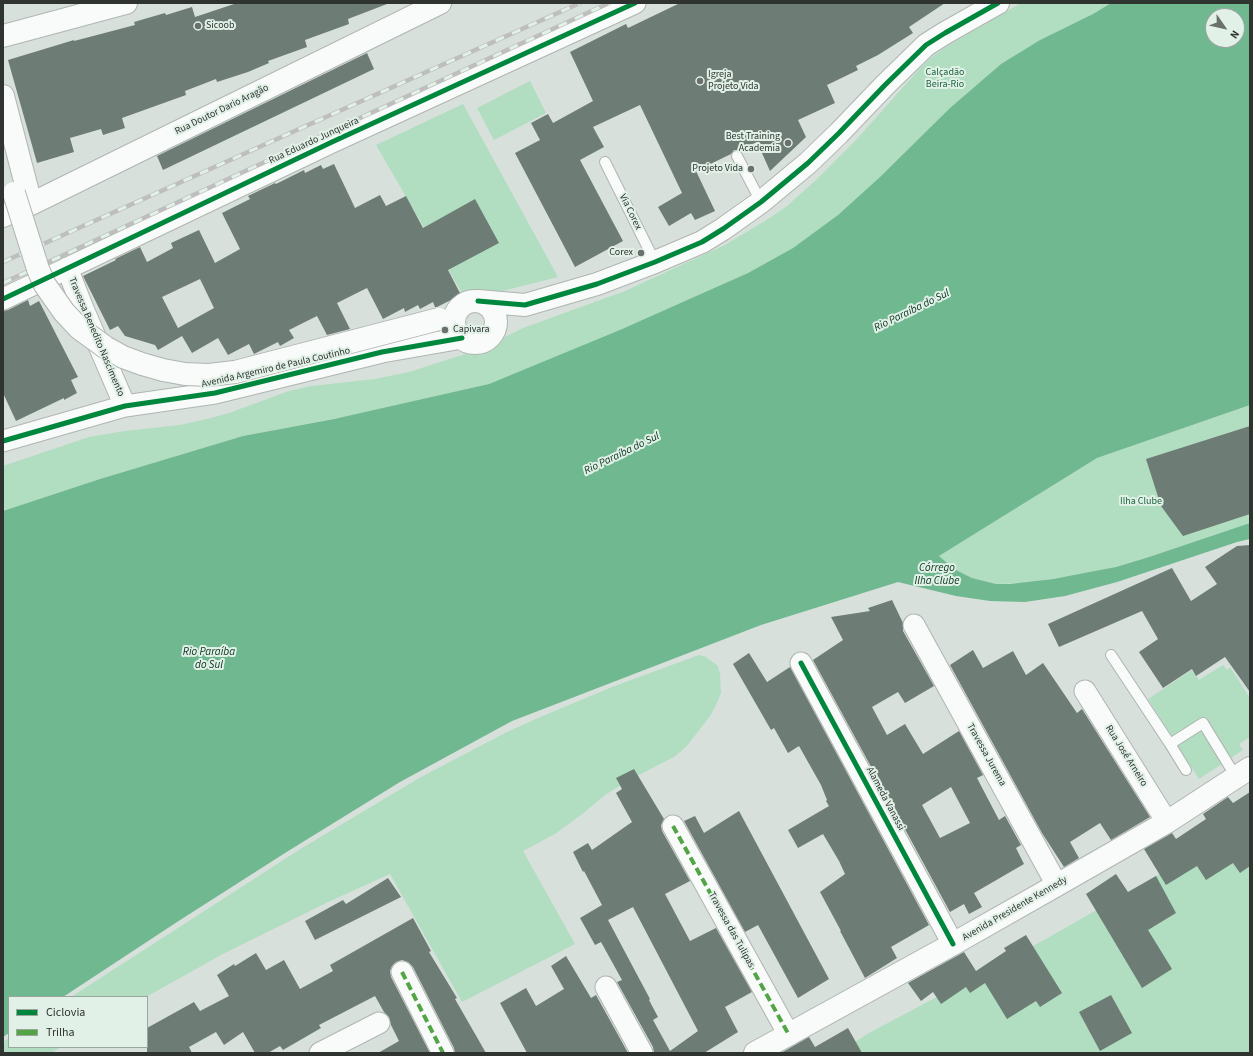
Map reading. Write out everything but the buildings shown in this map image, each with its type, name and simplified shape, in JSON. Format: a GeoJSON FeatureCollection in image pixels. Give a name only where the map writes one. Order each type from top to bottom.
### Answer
{"type":"FeatureCollection","features":[{"type":"Feature","properties":{"kind":"street"},"geometry":{"type":"LineString","coordinates":[[3,36],[126,3]]}},
{"type":"Feature","properties":{"kind":"street","name":"Rua Doutor Dario Aragão"},"geometry":{"type":"LineString","coordinates":[[3,216],[31,204],[440,3]]}},
{"type":"Feature","properties":{"kind":"street","name":"Rua Eduardo Junqueira"},"geometry":{"type":"LineString","coordinates":[[3,299],[339,139],[635,3]]}},
{"type":"Feature","properties":{"kind":"street"},"geometry":{"type":"LineString","coordinates":[[3,153],[33,257],[45,285],[64,312],[79,328],[105,347],[123,357],[163,370],[184,374],[209,375],[235,372],[447,317],[465,304],[471,302],[525,305],[597,284],[702,242],[761,202],[808,163],[926,45],[945,32],[998,3]]}},
{"type":"Feature","properties":{"kind":"street"},"geometry":{"type":"LineString","coordinates":[[3,96],[31,204]]}},
{"type":"Feature","properties":{"kind":"street","name":"Travessa Benedito Nascimento"},"geometry":{"type":"LineString","coordinates":[[67,268],[125,406]]}},
{"type":"Feature","properties":{"kind":"street"},"geometry":{"type":"LineString","coordinates":[[478,302],[488,306],[495,317],[495,327],[489,338]]}},
{"type":"Feature","properties":{"kind":"street"},"geometry":{"type":"LineString","coordinates":[[447,317],[454,321],[457,333],[462,338],[469,342],[477,343],[489,338],[525,305]]}},
{"type":"Feature","properties":{"kind":"street","name":"Avenida Argemiro de Paula Coutinho"},"geometry":{"type":"LineString","coordinates":[[3,441],[125,406],[215,393],[382,352],[462,338]]}},
{"type":"Feature","properties":{"kind":"street","name":"Travessa Jurema"},"geometry":{"type":"LineString","coordinates":[[914,625],[1057,885]]}},
{"type":"Feature","properties":{"kind":"street","name":"Alameda Vanassi"},"geometry":{"type":"LineString","coordinates":[[801,663],[953,944]]}},
{"type":"Feature","properties":{"kind":"street","name":"Rua José Arneiro"},"geometry":{"type":"LineString","coordinates":[[1085,691],[1167,822]]}},
{"type":"Feature","properties":{"kind":"street","name":"Avenida Presidente Kennedy"},"geometry":{"type":"LineString","coordinates":[[755,1053],[953,944],[1167,822],[1243,772]]}},
{"type":"Feature","properties":{"kind":"street","name":"Travessa das Tulipas"},"geometry":{"type":"LineString","coordinates":[[673,826],[789,1035]]}},
{"type":"Feature","properties":{"kind":"street"},"geometry":{"type":"LineString","coordinates":[[402,972],[443,1053]]}},
{"type":"Feature","properties":{"kind":"street"},"geometry":{"type":"LineString","coordinates":[[606,986],[642,1053]]}},
{"type":"Feature","properties":{"kind":"street"},"geometry":{"type":"LineString","coordinates":[[320,1053],[379,1023]]}},
{"type":"Feature","properties":{"kind":"lane"},"geometry":{"type":"LineString","coordinates":[[737,156],[761,202]]}},
{"type":"Feature","properties":{"kind":"lane","name":"Via Corex"},"geometry":{"type":"LineString","coordinates":[[605,162],[655,262]]}},
{"type":"Feature","properties":{"kind":"lane"},"geometry":{"type":"LineString","coordinates":[[1111,655],[1186,770]]}},
{"type":"Feature","properties":{"kind":"lane"},"geometry":{"type":"LineString","coordinates":[[1170,744],[1203,723],[1243,772]]}},
{"type":"Feature","properties":{"kind":"green space","name":"Calçadão Beira-Rio"},"geometry":{"type":"Polygon","coordinates":[[[1021,3],[1111,3],[1093,14],[1040,40],[1001,64],[950,108],[880,177],[838,215],[793,248],[748,273],[625,329],[489,384],[348,416],[243,436],[100,479],[3,511],[3,466],[89,437],[125,431],[180,425],[229,413],[289,391],[311,386],[375,379],[409,372],[481,349],[523,328],[625,291],[725,245],[787,206],[817,179],[856,140],[922,66],[933,56],[947,46],[1021,3]]]}},
{"type":"Feature","properties":{"kind":"green space"},"geometry":{"type":"Polygon","coordinates":[[[530,81],[546,113],[494,140],[477,108],[530,81]]]}},
{"type":"Feature","properties":{"kind":"green space"},"geometry":{"type":"Polygon","coordinates":[[[463,104],[558,277],[466,300],[376,145],[463,104]]]}},
{"type":"Feature","properties":{"kind":"green space","name":"Ilha Clube"},"geometry":{"type":"Polygon","coordinates":[[[1250,405],[1250,523],[1116,567],[1083,574],[1023,583],[997,584],[972,578],[954,569],[939,556],[1097,458],[1250,405]]]}},
{"type":"Feature","properties":{"kind":"green space"},"geometry":{"type":"Polygon","coordinates":[[[699,655],[706,657],[718,666],[721,693],[710,716],[686,747],[674,757],[629,780],[605,795],[555,834],[523,851],[575,944],[462,1002],[390,874],[326,903],[223,954],[148,996],[73,996],[302,848],[421,777],[507,732],[612,687],[699,655]]]}},
{"type":"Feature","properties":{"kind":"green space"},"geometry":{"type":"Polygon","coordinates":[[[1223,665],[1227,670],[1230,667],[1250,698],[1250,737],[1239,744],[1243,750],[1199,779],[1148,699],[1192,670],[1199,680],[1223,665]]]}},
{"type":"Feature","properties":{"kind":"green space"},"geometry":{"type":"Polygon","coordinates":[[[1250,822],[1250,1053],[838,1053],[869,1033],[1046,939],[1250,822]]]}},
{"type":"Feature","properties":{"kind":"green space"},"geometry":{"type":"Polygon","coordinates":[[[8,1039],[8,1048],[59,1048],[51,1053],[3,1053],[3,1042],[8,1039]]]}},
{"type":"Feature","properties":{"kind":"water","name":"Rio Paraíba do Sul"},"geometry":{"type":"Polygon","coordinates":[[[1111,3],[1250,3],[1250,405],[1097,458],[939,556],[954,569],[972,578],[996,584],[1010,584],[1053,579],[1116,567],[1250,523],[1250,539],[1117,582],[1065,596],[1025,602],[990,601],[956,596],[898,582],[761,625],[512,721],[400,782],[285,853],[65,996],[8,996],[8,1034],[3,1037],[3,511],[100,479],[243,436],[334,419],[489,384],[620,330],[748,273],[793,248],[838,215],[880,177],[950,108],[1001,64],[1040,40],[1093,14],[1111,3]]]}},
{"type":"Feature","properties":{"kind":"railway"},"geometry":{"type":"LineString","coordinates":[[3,262],[580,3]]}},
{"type":"Feature","properties":{"kind":"railway"},"geometry":{"type":"LineString","coordinates":[[3,283],[609,3]]}},
{"type":"Feature","properties":{"kind":"marked path"},"geometry":{"type":"LineString","coordinates":[[673,826],[789,1035]]}},
{"type":"Feature","properties":{"kind":"marked path"},"geometry":{"type":"LineString","coordinates":[[402,972],[443,1053]]}},
{"type":"Feature","properties":{"kind":"cycle path"},"geometry":{"type":"LineString","coordinates":[[3,299],[332,142],[635,3]]}},
{"type":"Feature","properties":{"kind":"cycle path"},"geometry":{"type":"LineString","coordinates":[[478,301],[525,305],[597,284],[702,242],[761,202],[808,163],[926,45],[998,3]]}},
{"type":"Feature","properties":{"kind":"cycle path"},"geometry":{"type":"LineString","coordinates":[[3,441],[125,406],[215,393],[382,352],[462,338]]}},
{"type":"Feature","properties":{"kind":"cycle path"},"geometry":{"type":"LineString","coordinates":[[801,663],[953,944]]}},
{"type":"Feature","properties":{"kind":"place","name":"Sicoob"},"geometry":{"type":"Point","coordinates":[198,26]}},
{"type":"Feature","properties":{"kind":"place","name":"Igreja Projeto Vida"},"geometry":{"type":"Point","coordinates":[700,81]}},
{"type":"Feature","properties":{"kind":"place","name":"Best Training Academia"},"geometry":{"type":"Point","coordinates":[788,143]}},
{"type":"Feature","properties":{"kind":"place","name":"Projeto Vida"},"geometry":{"type":"Point","coordinates":[751,169]}},
{"type":"Feature","properties":{"kind":"place","name":"Corex"},"geometry":{"type":"Point","coordinates":[641,253]}},
{"type":"Feature","properties":{"kind":"place","name":"Capivara"},"geometry":{"type":"Point","coordinates":[445,330]}},
{"type":"Feature","properties":{"kind":"water label","name":"Córrego Ilha Clube"},"geometry":{"type":"Point","coordinates":[937,575]}}]}
